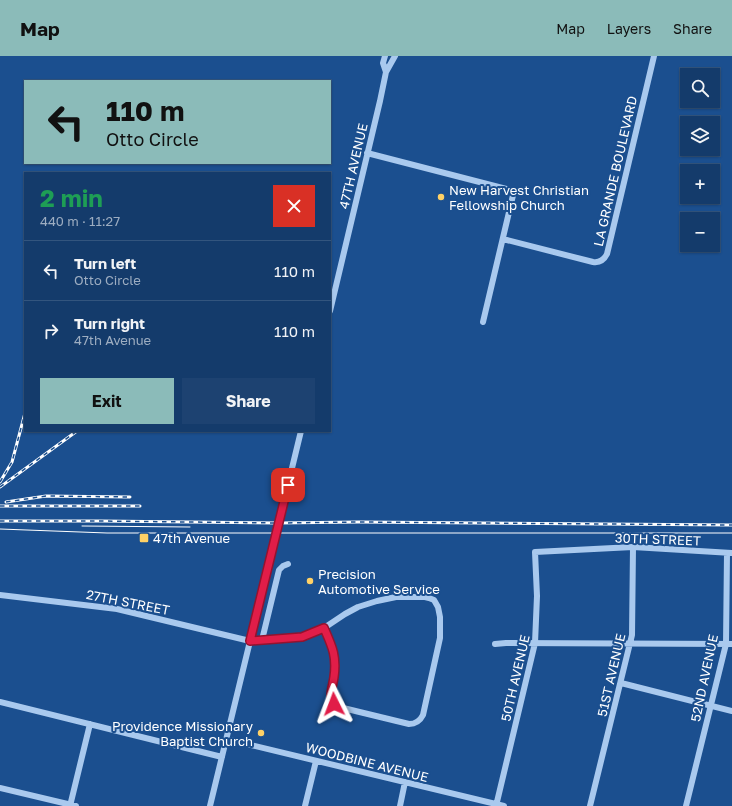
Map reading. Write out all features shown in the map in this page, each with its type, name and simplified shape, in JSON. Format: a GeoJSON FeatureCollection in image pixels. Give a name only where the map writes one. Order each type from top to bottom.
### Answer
{"type":"FeatureCollection","features":[{"type":"Feature","properties":{"kind":"street","name":"47TH AVENUE"},"geometry":{"type":"LineString","coordinates":[[385,56],[383,63],[386,72]]}},
{"type":"Feature","properties":{"kind":"street","name":"47TH AVENUE"},"geometry":{"type":"LineString","coordinates":[[331,307],[386,72],[395,56]]}},
{"type":"Feature","properties":{"kind":"street","name":"LA GRANDE BOULEVARD"},"geometry":{"type":"LineString","coordinates":[[503,239],[593,262],[600,262],[605,259],[654,56]]}},
{"type":"Feature","properties":{"kind":"street"},"geometry":{"type":"LineString","coordinates":[[367,153],[514,191],[483,322]]}},
{"type":"Feature","properties":{"kind":"street"},"geometry":{"type":"LineString","coordinates":[[210,806],[301,432]]}},
{"type":"Feature","properties":{"kind":"street","name":"30TH STREET"},"geometry":{"type":"LineString","coordinates":[[535,552],[633,547],[730,553]]}},
{"type":"Feature","properties":{"kind":"street","name":"51ST AVENUE"},"geometry":{"type":"LineString","coordinates":[[590,806],[630,644],[632,629],[633,547]]}},
{"type":"Feature","properties":{"kind":"street","name":"50TH AVENUE"},"geometry":{"type":"LineString","coordinates":[[496,805],[535,643],[537,596],[535,552]]}},
{"type":"Feature","properties":{"kind":"street","name":"52ND AVENUE"},"geometry":{"type":"LineString","coordinates":[[686,806],[710,706],[729,644],[730,553]]}},
{"type":"Feature","properties":{"kind":"street"},"geometry":{"type":"LineString","coordinates":[[262,640],[279,570],[288,564]]}},
{"type":"Feature","properties":{"kind":"street","name":"27TH STREET"},"geometry":{"type":"LineString","coordinates":[[0,595],[117,609],[250,641],[302,637],[324,628],[358,607],[396,597],[425,597],[434,600],[438,607],[440,617],[440,638],[423,715],[420,720],[415,724],[409,724],[339,707],[334,704],[330,696],[336,657],[324,628]]}},
{"type":"Feature","properties":{"kind":"street"},"geometry":{"type":"LineString","coordinates":[[495,644],[506,642],[729,644]]}},
{"type":"Feature","properties":{"kind":"street"},"geometry":{"type":"LineString","coordinates":[[621,683],[732,711]]}},
{"type":"Feature","properties":{"kind":"street"},"geometry":{"type":"LineString","coordinates":[[0,702],[222,757]]}},
{"type":"Feature","properties":{"kind":"street"},"geometry":{"type":"LineString","coordinates":[[0,788],[72,806],[90,724]]}},
{"type":"Feature","properties":{"kind":"street","name":"WOODBINE AVENUE"},"geometry":{"type":"LineString","coordinates":[[226,739],[504,806]]}},
{"type":"Feature","properties":{"kind":"street"},"geometry":{"type":"LineString","coordinates":[[305,806],[316,761]]}},
{"type":"Feature","properties":{"kind":"street"},"geometry":{"type":"LineString","coordinates":[[400,806],[406,782]]}},
{"type":"Feature","properties":{"kind":"tram line"},"geometry":{"type":"LineString","coordinates":[[82,526],[190,527]]}},
{"type":"Feature","properties":{"kind":"tram line"},"geometry":{"type":"LineString","coordinates":[[0,529],[107,533],[732,533]]}},
{"type":"Feature","properties":{"kind":"railway"},"geometry":{"type":"LineString","coordinates":[[0,482],[12,462],[24,417]]}},
{"type":"Feature","properties":{"kind":"railway"},"geometry":{"type":"LineString","coordinates":[[0,487],[76,432]]}},
{"type":"Feature","properties":{"kind":"railway"},"geometry":{"type":"LineString","coordinates":[[6,502],[46,496],[130,497]]}},
{"type":"Feature","properties":{"kind":"railway"},"geometry":{"type":"LineString","coordinates":[[0,506],[140,506]]}},
{"type":"Feature","properties":{"kind":"railway"},"geometry":{"type":"LineString","coordinates":[[0,521],[732,525]]}},
{"type":"Feature","properties":{"kind":"place","name":"New Harvest Christian Fellowship Church"},"geometry":{"type":"Point","coordinates":[441,197]}},
{"type":"Feature","properties":{"kind":"place","name":"47th Avenue"},"geometry":{"type":"Point","coordinates":[144,538]}},
{"type":"Feature","properties":{"kind":"place","name":"Precision Automotive Service"},"geometry":{"type":"Point","coordinates":[310,581]}},
{"type":"Feature","properties":{"kind":"place","name":"Providence Missionary Baptist Church"},"geometry":{"type":"Point","coordinates":[261,733]}},
{"type":"Feature","properties":{"kind":"route"},"geometry":{"type":"LineString","coordinates":[[288,485],[250,641],[302,637],[324,628],[336,657],[330,696],[334,704]]}}]}
